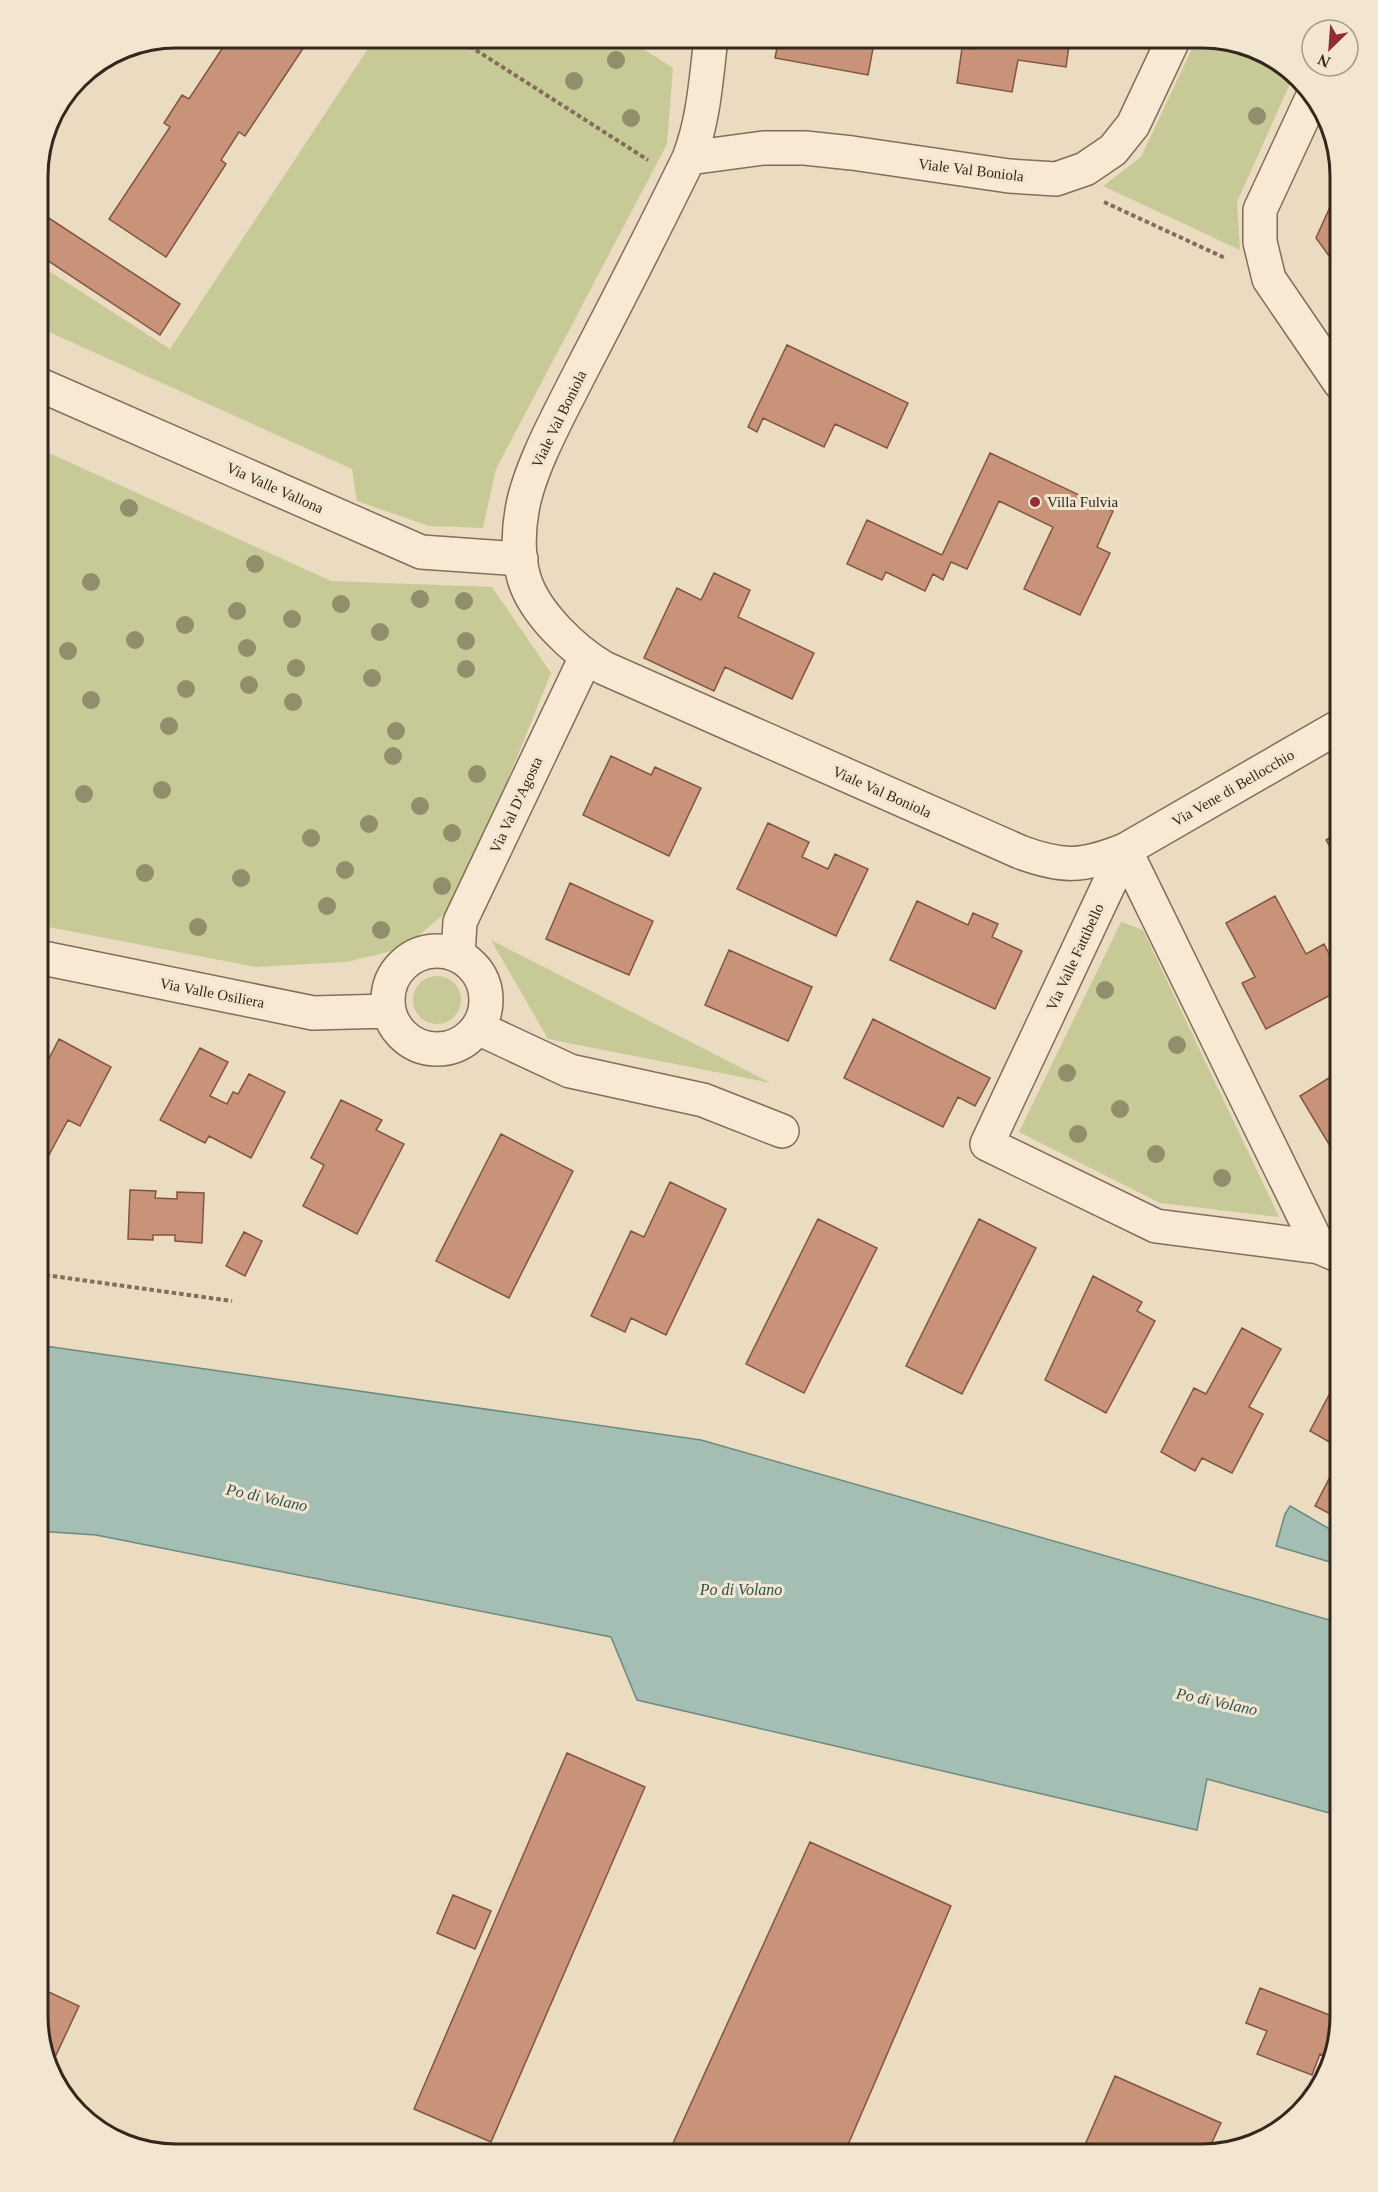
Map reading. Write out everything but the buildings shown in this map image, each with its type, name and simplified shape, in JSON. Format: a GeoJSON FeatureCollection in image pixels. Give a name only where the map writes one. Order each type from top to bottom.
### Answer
{"type":"FeatureCollection","features":[{"type":"Feature","properties":{"kind":"street"},"geometry":{"type":"LineString","coordinates":[[684,168],[697,138],[710,48]]}},
{"type":"Feature","properties":{"kind":"street","name":"Viale Val Boniola"},"geometry":{"type":"LineString","coordinates":[[1125,850],[1100,861],[1077,864],[1046,862],[604,668],[568,642],[536,602],[524,580],[521,559],[522,510],[530,479],[560,413],[684,168],[763,148],[805,148],[1009,176],[1056,179],[1085,169],[1113,150],[1133,124],[1169,48]]}},
{"type":"Feature","properties":{"kind":"street"},"geometry":{"type":"LineString","coordinates":[[1308,106],[1260,210],[1260,242],[1269,279],[1330,368]]}},
{"type":"Feature","properties":{"kind":"street","name":"Via Valle Vallona"},"geometry":{"type":"LineString","coordinates":[[48,388],[422,552],[521,559]]}},
{"type":"Feature","properties":{"kind":"street","name":"Via Val D'Agosta"},"geometry":{"type":"LineString","coordinates":[[458,956],[460,922],[586,657]]}},
{"type":"Feature","properties":{"kind":"street","name":"Via Vene di Bellocchio"},"geometry":{"type":"LineString","coordinates":[[1125,850],[1330,732]]}},
{"type":"Feature","properties":{"kind":"street","name":"Via Valle Fattibello"},"geometry":{"type":"LineString","coordinates":[[1125,850],[987,1144],[1156,1226],[1330,1251]]}},
{"type":"Feature","properties":{"kind":"street","name":"Via Valle Fattibello"},"geometry":{"type":"LineString","coordinates":[[1125,850],[1330,1251]]}},
{"type":"Feature","properties":{"kind":"street"},"geometry":{"type":"LineString","coordinates":[[443,951],[458,956],[472,965],[482,979],[486,996],[485,1013],[478,1028],[467,1040],[452,1048],[436,1050],[420,1047],[406,1039],[395,1026],[388,1011],[387,996],[391,980],[400,967],[412,958],[427,952],[443,951]]}},
{"type":"Feature","properties":{"kind":"street","name":"Via Valle Osiliera"},"geometry":{"type":"LineString","coordinates":[[48,959],[314,1013],[388,1011]]}},
{"type":"Feature","properties":{"kind":"street"},"geometry":{"type":"LineString","coordinates":[[478,1028],[570,1071],[703,1100],[782,1131]]}},
{"type":"Feature","properties":{"kind":"path"},"geometry":{"type":"LineString","coordinates":[[473,48],[636,153],[684,168]]}},
{"type":"Feature","properties":{"kind":"path"},"geometry":{"type":"LineString","coordinates":[[1056,179],[1269,279]]}},
{"type":"Feature","properties":{"kind":"path"},"geometry":{"type":"LineString","coordinates":[[48,1275],[232,1301]]}},
{"type":"Feature","properties":{"kind":"green space"},"geometry":{"type":"Polygon","coordinates":[[[368,48],[642,48],[673,68],[667,144],[496,469],[483,528],[429,526],[357,501],[352,469],[48,332],[48,270],[170,349],[368,48]]]}},
{"type":"Feature","properties":{"kind":"green space"},"geometry":{"type":"Polygon","coordinates":[[[1192,48],[1227,50],[1243,55],[1259,61],[1290,84],[1237,202],[1240,250],[1103,186],[1141,157],[1192,48]]]}},
{"type":"Feature","properties":{"kind":"green space"},"geometry":{"type":"Polygon","coordinates":[[[48,453],[331,581],[492,587],[551,673],[476,859],[444,914],[404,948],[346,962],[256,967],[48,927],[48,453]]]}},
{"type":"Feature","properties":{"kind":"green space"},"geometry":{"type":"Polygon","coordinates":[[[1121,922],[1143,930],[1279,1217],[1160,1203],[1019,1132],[1121,922]]]}},
{"type":"Feature","properties":{"kind":"green space"},"geometry":{"type":"Polygon","coordinates":[[[491,940],[771,1083],[548,1039],[491,940]]]}},
{"type":"Feature","properties":{"kind":"green space"},"geometry":{"type":"Polygon","coordinates":[[[437,976],[454,983],[461,1000],[454,1017],[437,1024],[420,1017],[413,1000],[420,983],[437,976]]]}},
{"type":"Feature","properties":{"kind":"water","name":"Po di Volano"},"geometry":{"type":"Polygon","coordinates":[[[48,1346],[701,1440],[1330,1620],[1330,1813],[1207,1779],[1197,1830],[637,1700],[611,1637],[96,1535],[48,1532],[48,1346]]]}},
{"type":"Feature","properties":{"kind":"water"},"geometry":{"type":"Polygon","coordinates":[[[1290,1506],[1330,1529],[1330,1562],[1276,1546],[1285,1514],[1290,1506]]]}},
{"type":"Feature","properties":{"kind":"place","name":"Villa Fulvia"},"geometry":{"type":"Point","coordinates":[1035,502]}}]}
